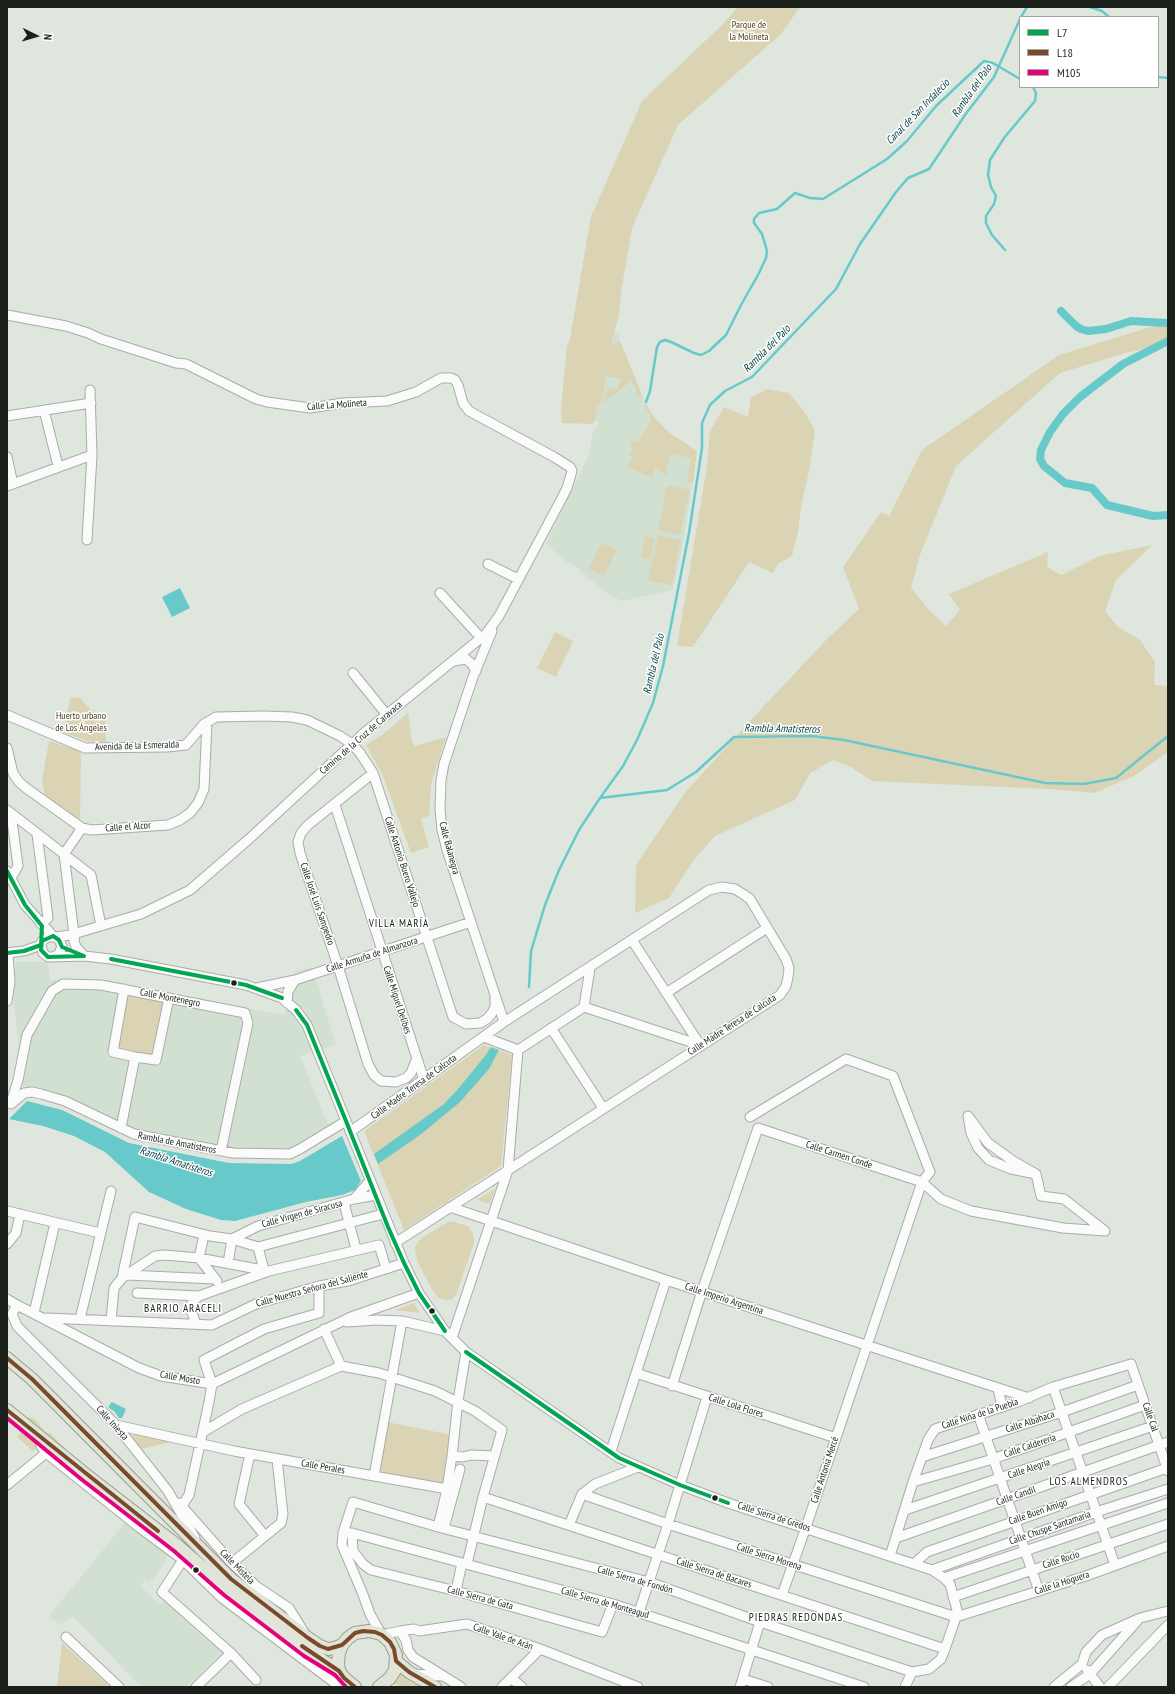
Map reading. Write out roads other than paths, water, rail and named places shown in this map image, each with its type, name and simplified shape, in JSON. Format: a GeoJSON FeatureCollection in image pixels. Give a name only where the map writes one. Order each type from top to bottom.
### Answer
{"type":"FeatureCollection","features":[{"type":"Feature","properties":{"kind":"main road"},"geometry":{"type":"LineString","coordinates":[[7,1358],[32,1379],[231,1579],[308,1638],[320,1646],[328,1649],[335,1648],[348,1638],[363,1631],[375,1632],[382,1635],[390,1642],[394,1649],[396,1661],[395,1670],[390,1678],[379,1687]]}},
{"type":"Feature","properties":{"kind":"main road"},"geometry":{"type":"LineString","coordinates":[[7,1410],[39,1434],[179,1554],[319,1658],[339,1671],[344,1678],[355,1687]]}},
{"type":"Feature","properties":{"kind":"main road"},"geometry":{"type":"LineString","coordinates":[[339,1671],[338,1653],[342,1644]]}},
{"type":"Feature","properties":{"kind":"main road"},"geometry":{"type":"LineString","coordinates":[[396,1661],[413,1674],[435,1687]]}},
{"type":"Feature","properties":{"kind":"street","name":"Calle La Molineta"},"geometry":{"type":"LineString","coordinates":[[7,315],[66,326],[176,363],[186,364],[256,400],[267,402],[310,408],[343,403],[387,401],[416,392],[441,378],[451,378],[455,380],[458,385],[463,403],[469,411],[530,443],[570,467]]}},
{"type":"Feature","properties":{"kind":"street"},"geometry":{"type":"LineString","coordinates":[[87,540],[92,455],[90,390]]}},
{"type":"Feature","properties":{"kind":"street"},"geometry":{"type":"LineString","coordinates":[[7,416],[91,404]]}},
{"type":"Feature","properties":{"kind":"street"},"geometry":{"type":"LineString","coordinates":[[44,410],[58,466]]}},
{"type":"Feature","properties":{"kind":"street"},"geometry":{"type":"LineString","coordinates":[[7,457],[10,485],[58,466],[92,455]]}},
{"type":"Feature","properties":{"kind":"street","name":"Camino de la Cruz de Caravaca"},"geometry":{"type":"LineString","coordinates":[[54,937],[73,934],[141,914],[190,890],[249,839],[352,744],[445,666],[486,634],[499,616],[567,488],[572,471],[570,467]]}},
{"type":"Feature","properties":{"kind":"street"},"geometry":{"type":"LineString","coordinates":[[488,564],[518,579]]}},
{"type":"Feature","properties":{"kind":"street"},"geometry":{"type":"LineString","coordinates":[[440,593],[481,638]]}},
{"type":"Feature","properties":{"kind":"street","name":"Calle Balanegra"},"geometry":{"type":"LineString","coordinates":[[499,616],[476,671],[444,764],[439,797],[442,830],[504,1022]]}},
{"type":"Feature","properties":{"kind":"street"},"geometry":{"type":"LineString","coordinates":[[445,666],[455,660],[466,659],[472,664],[476,671]]}},
{"type":"Feature","properties":{"kind":"street"},"geometry":{"type":"LineString","coordinates":[[353,673],[387,715]]}},
{"type":"Feature","properties":{"kind":"street","name":"Avenida de la Esmeralda"},"geometry":{"type":"LineString","coordinates":[[7,715],[85,748],[167,747],[186,745],[207,722]]}},
{"type":"Feature","properties":{"kind":"street"},"geometry":{"type":"LineString","coordinates":[[207,722],[216,717],[292,717],[321,725],[352,744]]}},
{"type":"Feature","properties":{"kind":"street","name":"Calle el Alcor"},"geometry":{"type":"LineString","coordinates":[[82,828],[92,830],[168,825],[190,814],[198,803],[204,789],[207,722]]}},
{"type":"Feature","properties":{"kind":"street","name":"Calle Antonio Buero Vallejo"},"geometry":{"type":"LineString","coordinates":[[352,744],[373,773],[453,1017],[466,1024],[480,1023],[487,1019],[492,1013],[495,1006],[495,996]]}},
{"type":"Feature","properties":{"kind":"street"},"geometry":{"type":"LineString","coordinates":[[7,748],[13,773],[19,782],[82,828],[64,854],[74,941],[76,947],[84,956]]}},
{"type":"Feature","properties":{"kind":"street","name":"Calle José Luis Sampedro"},"geometry":{"type":"LineString","coordinates":[[373,773],[335,805],[308,825],[301,833],[298,842],[300,853],[338,966],[368,1064],[374,1074],[381,1081],[396,1082],[401,1081],[411,1074],[417,1058]]}},
{"type":"Feature","properties":{"kind":"street","name":"Calle Miguel Delibes"},"geometry":{"type":"LineString","coordinates":[[335,805],[424,1080]]}},
{"type":"Feature","properties":{"kind":"street"},"geometry":{"type":"LineString","coordinates":[[9,812],[91,875],[101,926]]}},
{"type":"Feature","properties":{"kind":"street"},"geometry":{"type":"LineString","coordinates":[[9,812],[18,866],[9,874],[25,905],[42,925],[59,940],[62,947]]}},
{"type":"Feature","properties":{"kind":"street"},"geometry":{"type":"LineString","coordinates":[[38,834],[48,918],[42,925],[41,950],[49,956]]}},
{"type":"Feature","properties":{"kind":"street","name":"Calle Madre Teresa de Calcuta"},"geometry":{"type":"LineString","coordinates":[[350,1132],[504,1022],[709,890],[722,887],[735,889],[750,899],[786,959],[789,968],[786,986],[780,995],[700,1045],[395,1243]]}},
{"type":"Feature","properties":{"kind":"street","name":"Calle Armuña de Almanzora"},"geometry":{"type":"LineString","coordinates":[[256,988],[295,980],[471,922]]}},
{"type":"Feature","properties":{"kind":"street"},"geometry":{"type":"LineString","coordinates":[[666,993],[767,928]]}},
{"type":"Feature","properties":{"kind":"street"},"geometry":{"type":"LineString","coordinates":[[24,951],[49,956],[59,954],[62,947],[73,934]]}},
{"type":"Feature","properties":{"kind":"street"},"geometry":{"type":"LineString","coordinates":[[7,1001],[10,982],[7,953],[24,951],[42,943],[45,938],[54,937]]}},
{"type":"Feature","properties":{"kind":"street"},"geometry":{"type":"LineString","coordinates":[[632,940],[700,1045]]}},
{"type":"Feature","properties":{"kind":"street","name":"Calle Sierra de Gredos"},"geometry":{"type":"LineString","coordinates":[[62,947],[84,956]]}},
{"type":"Feature","properties":{"kind":"street","name":"Calle Sierra de Gredos"},"geometry":{"type":"LineString","coordinates":[[49,956],[84,956],[111,959],[256,988],[274,995],[287,1003],[296,1010],[307,1025],[395,1243],[419,1293],[444,1331],[466,1352],[619,1458],[638,1467],[728,1503],[932,1570],[944,1578]]}},
{"type":"Feature","properties":{"kind":"street"},"geometry":{"type":"LineString","coordinates":[[518,1050],[584,1007],[590,968]]}},
{"type":"Feature","properties":{"kind":"street"},"geometry":{"type":"LineString","coordinates":[[287,1003],[288,991],[295,980]]}},
{"type":"Feature","properties":{"kind":"street","name":"Calle Montenegro"},"geometry":{"type":"LineString","coordinates":[[9,1105],[18,1080],[27,1035],[52,991],[63,984],[101,985],[245,1013],[248,1023],[221,1151]]}},
{"type":"Feature","properties":{"kind":"street"},"geometry":{"type":"LineString","coordinates":[[124,989],[113,1052],[135,1057],[156,1060],[169,998]]}},
{"type":"Feature","properties":{"kind":"street"},"geometry":{"type":"LineString","coordinates":[[274,995],[288,991]]}},
{"type":"Feature","properties":{"kind":"street"},"geometry":{"type":"LineString","coordinates":[[584,1007],[700,1045]]}},
{"type":"Feature","properties":{"kind":"street"},"geometry":{"type":"LineString","coordinates":[[551,1028],[603,1108]]}},
{"type":"Feature","properties":{"kind":"street"},"geometry":{"type":"LineString","coordinates":[[484,1037],[518,1050]]}},
{"type":"Feature","properties":{"kind":"street"},"geometry":{"type":"LineString","coordinates":[[452,1338],[508,1170],[518,1050]]}},
{"type":"Feature","properties":{"kind":"street"},"geometry":{"type":"LineString","coordinates":[[121,1128],[135,1057]]}},
{"type":"Feature","properties":{"kind":"street"},"geometry":{"type":"LineString","coordinates":[[750,1117],[846,1059],[893,1076],[930,1172],[922,1182],[866,1345]]}},
{"type":"Feature","properties":{"kind":"street"},"geometry":{"type":"LineString","coordinates":[[18,1080],[25,1088],[32,1092]]}},
{"type":"Feature","properties":{"kind":"street"},"geometry":{"type":"LineString","coordinates":[[9,1105],[21,1095],[32,1092]]}},
{"type":"Feature","properties":{"kind":"street","name":"Rambla de Amatisteros"},"geometry":{"type":"LineString","coordinates":[[32,1092],[65,1101],[137,1135],[221,1151],[262,1154],[290,1154],[346,1121]]}},
{"type":"Feature","properties":{"kind":"street"},"geometry":{"type":"LineString","coordinates":[[922,1182],[942,1199],[972,1211],[1063,1228],[1105,1231],[1064,1199],[1041,1196],[1036,1174],[1013,1161],[988,1143],[968,1116],[973,1138],[978,1148],[989,1160],[1011,1169],[1036,1174]]}},
{"type":"Feature","properties":{"kind":"street","name":"Calle Carmen Conde"},"geometry":{"type":"LineString","coordinates":[[702,1291],[758,1128],[922,1182]]}},
{"type":"Feature","properties":{"kind":"street","name":"Calle Virgen de Siracusa"},"geometry":{"type":"LineString","coordinates":[[354,1200],[370,1181]]}},
{"type":"Feature","properties":{"kind":"street"},"geometry":{"type":"LineString","coordinates":[[80,1319],[111,1190]]}},
{"type":"Feature","properties":{"kind":"street","name":"Calle Virgen de Siracusa"},"geometry":{"type":"LineString","coordinates":[[232,1239],[258,1226],[376,1195]]}},
{"type":"Feature","properties":{"kind":"street"},"geometry":{"type":"LineString","coordinates":[[344,1203],[356,1249]]}},
{"type":"Feature","properties":{"kind":"street","name":"Calle Imperio Argentina"},"geometry":{"type":"LineString","coordinates":[[450,1207],[666,1280],[1028,1398]]}},
{"type":"Feature","properties":{"kind":"street"},"geometry":{"type":"LineString","coordinates":[[7,1211],[100,1233]]}},
{"type":"Feature","properties":{"kind":"street"},"geometry":{"type":"LineString","coordinates":[[7,1244],[16,1233],[20,1214]]}},
{"type":"Feature","properties":{"kind":"street"},"geometry":{"type":"LineString","coordinates":[[124,1276],[134,1217],[204,1235],[232,1239],[258,1247],[383,1214]]}},
{"type":"Feature","properties":{"kind":"street"},"geometry":{"type":"LineString","coordinates":[[34,1313],[55,1223]]}},
{"type":"Feature","properties":{"kind":"street"},"geometry":{"type":"LineString","coordinates":[[204,1235],[199,1258],[215,1279],[223,1286]]}},
{"type":"Feature","properties":{"kind":"street"},"geometry":{"type":"LineString","coordinates":[[228,1263],[232,1239]]}},
{"type":"Feature","properties":{"kind":"street"},"geometry":{"type":"LineString","coordinates":[[196,1324],[190,1307],[193,1301],[199,1296],[267,1271],[356,1249],[379,1245],[386,1268]]}},
{"type":"Feature","properties":{"kind":"street"},"geometry":{"type":"LineString","coordinates":[[258,1247],[267,1271]]}},
{"type":"Feature","properties":{"kind":"street"},"geometry":{"type":"LineString","coordinates":[[112,1320],[114,1288],[124,1276],[155,1256],[165,1255],[199,1258],[267,1271]]}},
{"type":"Feature","properties":{"kind":"street","name":"Calle Nuestra Señora del Saliente"},"geometry":{"type":"LineString","coordinates":[[43,1318],[212,1325],[256,1304],[319,1286],[348,1281],[404,1263]]}},
{"type":"Feature","properties":{"kind":"street"},"geometry":{"type":"LineString","coordinates":[[124,1276],[215,1279]]}},
{"type":"Feature","properties":{"kind":"street"},"geometry":{"type":"LineString","coordinates":[[611,1451],[666,1280]]}},
{"type":"Feature","properties":{"kind":"street"},"geometry":{"type":"LineString","coordinates":[[182,1506],[189,1495],[212,1384],[204,1360],[264,1329],[319,1313],[319,1286]]}},
{"type":"Feature","properties":{"kind":"street"},"geometry":{"type":"LineString","coordinates":[[672,1386],[702,1291]]}},
{"type":"Feature","properties":{"kind":"street"},"geometry":{"type":"LineString","coordinates":[[137,1293],[199,1296]]}},
{"type":"Feature","properties":{"kind":"street","name":"Calle Mosto"},"geometry":{"type":"LineString","coordinates":[[7,1299],[16,1306],[34,1313],[138,1368],[161,1376],[212,1384],[351,1317],[419,1293]]}},
{"type":"Feature","properties":{"kind":"street","name":"Calle Iniesta"},"geometry":{"type":"LineString","coordinates":[[16,1306],[12,1314],[17,1326],[116,1425],[168,1491],[203,1552]]}},
{"type":"Feature","properties":{"kind":"street","name":"Calle Mosto"},"geometry":{"type":"LineString","coordinates":[[341,1322],[377,1320],[402,1321],[444,1331]]}},
{"type":"Feature","properties":{"kind":"street"},"geometry":{"type":"LineString","coordinates":[[374,1476],[402,1321]]}},
{"type":"Feature","properties":{"kind":"street"},"geometry":{"type":"LineString","coordinates":[[324,1329],[341,1366]]}},
{"type":"Feature","properties":{"kind":"street","name":"Calle Antonia Mercé"},"geometry":{"type":"LineString","coordinates":[[782,1595],[806,1528],[866,1345]]}},
{"type":"Feature","properties":{"kind":"street"},"geometry":{"type":"LineString","coordinates":[[441,1527],[466,1352]]}},
{"type":"Feature","properties":{"kind":"street","name":"Calle Cal"},"geometry":{"type":"LineString","coordinates":[[1131,1364],[1153,1426],[1164,1444],[1168,1469]]}},
{"type":"Feature","properties":{"kind":"street","name":"Calle Niña de la Puebla"},"geometry":{"type":"LineString","coordinates":[[890,1556],[913,1482],[928,1440],[935,1429],[1028,1398],[1053,1388],[1131,1364]]}},
{"type":"Feature","properties":{"kind":"street"},"geometry":{"type":"LineString","coordinates":[[203,1432],[242,1409],[341,1366],[392,1376],[435,1391],[458,1401],[475,1411],[502,1430],[483,1496],[474,1535],[456,1592]]}},
{"type":"Feature","properties":{"kind":"street","name":"Calle Lola Flores"},"geometry":{"type":"LineString","coordinates":[[636,1373],[672,1386],[836,1438]]}},
{"type":"Feature","properties":{"kind":"street","name":"Calle Albahaca"},"geometry":{"type":"LineString","coordinates":[[922,1457],[1062,1412],[1138,1385]]}},
{"type":"Feature","properties":{"kind":"street"},"geometry":{"type":"LineString","coordinates":[[998,1388],[1002,1407]]}},
{"type":"Feature","properties":{"kind":"street"},"geometry":{"type":"LineString","coordinates":[[1053,1388],[1115,1565]]}},
{"type":"Feature","properties":{"kind":"street"},"geometry":{"type":"LineString","coordinates":[[639,1612],[650,1582],[707,1397]]}},
{"type":"Feature","properties":{"kind":"street","name":"Calle Calderería"},"geometry":{"type":"LineString","coordinates":[[913,1482],[993,1459],[1145,1405]]}},
{"type":"Feature","properties":{"kind":"street"},"geometry":{"type":"LineString","coordinates":[[978,1414],[1038,1591]]}},
{"type":"Feature","properties":{"kind":"street","name":"Calle Perales"},"geometry":{"type":"LineString","coordinates":[[116,1425],[250,1454],[447,1489]]}},
{"type":"Feature","properties":{"kind":"street","name":"Calle Alegría"},"geometry":{"type":"LineString","coordinates":[[905,1510],[1153,1426]]}},
{"type":"Feature","properties":{"kind":"street"},"geometry":{"type":"LineString","coordinates":[[39,1434],[41,1446],[46,1453],[179,1554],[222,1598],[340,1687]]}},
{"type":"Feature","properties":{"kind":"street","name":"Calle Candil"},"geometry":{"type":"LineString","coordinates":[[896,1538],[1164,1444]]}},
{"type":"Feature","properties":{"kind":"street"},"geometry":{"type":"LineString","coordinates":[[7,1486],[46,1453]]}},
{"type":"Feature","properties":{"kind":"street"},"geometry":{"type":"LineString","coordinates":[[250,1454],[239,1504],[265,1536]]}},
{"type":"Feature","properties":{"kind":"street"},"geometry":{"type":"LineString","coordinates":[[452,1456],[463,1458],[471,1455],[494,1456]]}},
{"type":"Feature","properties":{"kind":"street"},"geometry":{"type":"LineString","coordinates":[[232,1563],[281,1523],[283,1514],[277,1459]]}},
{"type":"Feature","properties":{"kind":"street"},"geometry":{"type":"LineString","coordinates":[[569,1525],[582,1494],[595,1484],[638,1467]]}},
{"type":"Feature","properties":{"kind":"street"},"geometry":{"type":"LineString","coordinates":[[441,1527],[460,1469]]}},
{"type":"Feature","properties":{"kind":"street","name":"Calle Buen Amigo"},"geometry":{"type":"LineString","coordinates":[[917,1565],[915,1563],[927,1552],[1014,1520],[1168,1469]]}},
{"type":"Feature","properties":{"kind":"street","name":"Calle Chuspe Santamaría"},"geometry":{"type":"LineString","coordinates":[[932,1570],[1096,1512],[1168,1489]]}},
{"type":"Feature","properties":{"kind":"street","name":"Calle Mistela"},"geometry":{"type":"LineString","coordinates":[[168,1491],[232,1563],[266,1593],[289,1608],[308,1638]]}},
{"type":"Feature","properties":{"kind":"street","name":"Calle Sierra Morena"},"geometry":{"type":"LineString","coordinates":[[582,1494],[668,1524],[956,1617]]}},
{"type":"Feature","properties":{"kind":"street","name":"Calle Sierra de Bacares"},"geometry":{"type":"LineString","coordinates":[[483,1496],[945,1649]]}},
{"type":"Feature","properties":{"kind":"street","name":"Calle Sierra de Fondón"},"geometry":{"type":"LineString","coordinates":[[348,1533],[353,1502],[599,1570],[650,1582],[760,1622],[912,1672]]}},
{"type":"Feature","properties":{"kind":"street","name":"Calle Chuspe Santamaría"},"geometry":{"type":"LineString","coordinates":[[944,1578],[1168,1503]]}},
{"type":"Feature","properties":{"kind":"street","name":"Calle Rocío"},"geometry":{"type":"LineString","coordinates":[[953,1597],[1168,1524]]}},
{"type":"Feature","properties":{"kind":"street"},"geometry":{"type":"LineString","coordinates":[[348,1533],[342,1545],[370,1614],[382,1635]]}},
{"type":"Feature","properties":{"kind":"street","name":"Calle Sierra de Monteagud"},"geometry":{"type":"LineString","coordinates":[[348,1533],[613,1604],[864,1687]]}},
{"type":"Feature","properties":{"kind":"street","name":"Calle Sierra de Gata"},"geometry":{"type":"LineString","coordinates":[[348,1533],[353,1551],[363,1564],[371,1570],[602,1632],[613,1604]]}},
{"type":"Feature","properties":{"kind":"street","name":"Calle la Hoguera"},"geometry":{"type":"LineString","coordinates":[[956,1617],[1038,1591],[1168,1546]]}},
{"type":"Feature","properties":{"kind":"street"},"geometry":{"type":"LineString","coordinates":[[179,1554],[162,1592],[231,1654],[256,1680]]}},
{"type":"Feature","properties":{"kind":"street"},"geometry":{"type":"LineString","coordinates":[[905,1687],[912,1672],[928,1669],[941,1659],[945,1649],[956,1617],[956,1610],[950,1584],[944,1578]]}},
{"type":"Feature","properties":{"kind":"street"},"geometry":{"type":"LineString","coordinates":[[1054,1687],[1082,1664],[1086,1652],[1102,1635],[1140,1618],[1168,1611]]}},
{"type":"Feature","properties":{"kind":"street"},"geometry":{"type":"LineString","coordinates":[[363,1631],[369,1620],[370,1614]]}},
{"type":"Feature","properties":{"kind":"street"},"geometry":{"type":"LineString","coordinates":[[1071,1687],[1090,1674],[1140,1618]]}},
{"type":"Feature","properties":{"kind":"street"},"geometry":{"type":"LineString","coordinates":[[760,1622],[742,1683],[768,1687]]}},
{"type":"Feature","properties":{"kind":"street","name":"Calle Vale de Arán"},"geometry":{"type":"LineString","coordinates":[[382,1635],[414,1629],[419,1630],[467,1624],[540,1649],[616,1683],[638,1687]]}},
{"type":"Feature","properties":{"kind":"street"},"geometry":{"type":"LineString","coordinates":[[1108,1687],[1168,1625]]}},
{"type":"Feature","properties":{"kind":"street"},"geometry":{"type":"LineString","coordinates":[[394,1649],[419,1630]]}},
{"type":"Feature","properties":{"kind":"street"},"geometry":{"type":"LineString","coordinates":[[400,1631],[406,1640],[408,1650],[413,1657],[461,1687]]}},
{"type":"Feature","properties":{"kind":"street"},"geometry":{"type":"LineString","coordinates":[[66,1637],[114,1685]]}},
{"type":"Feature","properties":{"kind":"street"},"geometry":{"type":"LineString","coordinates":[[502,1687],[540,1649]]}},
{"type":"Feature","properties":{"kind":"street"},"geometry":{"type":"LineString","coordinates":[[196,1687],[231,1654]]}},
{"type":"Feature","properties":{"kind":"street"},"geometry":{"type":"LineString","coordinates":[[307,1662],[319,1658]]}},
{"type":"Feature","properties":{"kind":"street"},"geometry":{"type":"LineString","coordinates":[[1082,1664],[1100,1687]]}},
{"type":"Feature","properties":{"kind":"street"},"geometry":{"type":"LineString","coordinates":[[413,1674],[444,1676]]}},
{"type":"Feature","properties":{"kind":"street"},"geometry":{"type":"LineString","coordinates":[[511,1678],[522,1687]]}},
{"type":"Feature","properties":{"kind":"water"},"geometry":{"type":"Polygon","coordinates":[[[180,588],[190,608],[172,617],[162,597],[180,588]]]}},
{"type":"Feature","properties":{"kind":"water"},"geometry":{"type":"Polygon","coordinates":[[[491,1047],[499,1050],[489,1069],[460,1102],[420,1135],[378,1164],[374,1154],[444,1104],[458,1089],[491,1047]]]}},
{"type":"Feature","properties":{"kind":"water"},"geometry":{"type":"Polygon","coordinates":[[[27,1101],[62,1110],[129,1143],[229,1163],[291,1164],[300,1161],[342,1136],[361,1181],[355,1190],[342,1195],[306,1202],[235,1221],[221,1220],[186,1209],[149,1192],[105,1152],[74,1136],[43,1126],[9,1119],[27,1101]]]}},
{"type":"Feature","properties":{"kind":"water"},"geometry":{"type":"Polygon","coordinates":[[[112,1402],[126,1409],[122,1418],[119,1418],[115,1412],[108,1407],[112,1402]]]}},
{"type":"Feature","properties":{"kind":"waterway","name":"Rambla del Palo"},"geometry":{"type":"LineString","coordinates":[[1022,16],[1027,7]]}},
{"type":"Feature","properties":{"kind":"waterway","name":"Rambla del Palo"},"geometry":{"type":"LineString","coordinates":[[1090,7],[1102,11],[1108,16]]}},
{"type":"Feature","properties":{"kind":"waterway","name":"Rambla del Palo"},"geometry":{"type":"LineString","coordinates":[[600,798],[623,766],[637,740],[653,703],[663,666],[689,533],[702,448],[702,423],[710,405],[725,391],[752,377],[836,289],[860,244],[896,192],[908,178],[929,169],[965,115],[994,77],[1019,21]]}},
{"type":"Feature","properties":{"kind":"waterway","name":"Canal de San Indalecio"},"geometry":{"type":"LineString","coordinates":[[646,402],[650,391],[657,347],[660,342],[665,340],[701,355],[709,351],[726,335],[766,258],[767,251],[762,234],[754,223],[754,219],[759,213],[777,209],[795,193],[810,198],[823,199],[887,159],[907,141],[936,106],[984,61],[993,63],[1019,78]]}},
{"type":"Feature","properties":{"kind":"waterway","name":"Rambla del Palo"},"geometry":{"type":"LineString","coordinates":[[1159,77],[1168,78]]}},
{"type":"Feature","properties":{"kind":"waterway","name":"Canal de San Indalecio"},"geometry":{"type":"LineString","coordinates":[[1005,250],[992,235],[986,223],[986,216],[994,204],[996,196],[991,187],[988,175],[990,160],[1004,138],[1035,101],[1036,93],[1034,88]]}},
{"type":"Feature","properties":{"kind":"waterway","name":"Canal de San Indalecio"},"geometry":{"type":"LineString","coordinates":[[1061,311],[1076,326],[1088,331],[1106,329],[1131,321],[1168,323]]}},
{"type":"Feature","properties":{"kind":"waterway","name":"Canal de San Indalecio"},"geometry":{"type":"LineString","coordinates":[[1168,341],[1123,364],[1080,397],[1063,414],[1050,432],[1041,450],[1040,459],[1044,466],[1065,483],[1092,488],[1107,505],[1153,516],[1168,515]]}},
{"type":"Feature","properties":{"kind":"waterway","name":"Rambla Amatisteros"},"geometry":{"type":"LineString","coordinates":[[529,987],[531,951],[545,905],[559,870],[579,830],[600,798],[667,790],[696,772],[734,737],[812,736],[844,740],[1045,783],[1084,784],[1116,778],[1168,736]]}},
{"type":"Feature","properties":{"kind":"district","name":"VILLA MARÍA"},"geometry":{"type":"Point","coordinates":[399,924]}},
{"type":"Feature","properties":{"kind":"district","name":"BARRIO ARACELI"},"geometry":{"type":"Point","coordinates":[183,1309]}},
{"type":"Feature","properties":{"kind":"district","name":"LOS ALMENDROS"},"geometry":{"type":"Point","coordinates":[1089,1482]}},
{"type":"Feature","properties":{"kind":"district","name":"PIEDRAS REDONDAS"},"geometry":{"type":"Point","coordinates":[796,1618]}},
{"type":"Feature","properties":{"kind":"park label","name":"Parque de la Molineta"},"geometry":{"type":"Point","coordinates":[749,30]}},
{"type":"Feature","properties":{"kind":"park label","name":"Huerto urbano de Los Ángeles"},"geometry":{"type":"Point","coordinates":[81,722]}}]}
